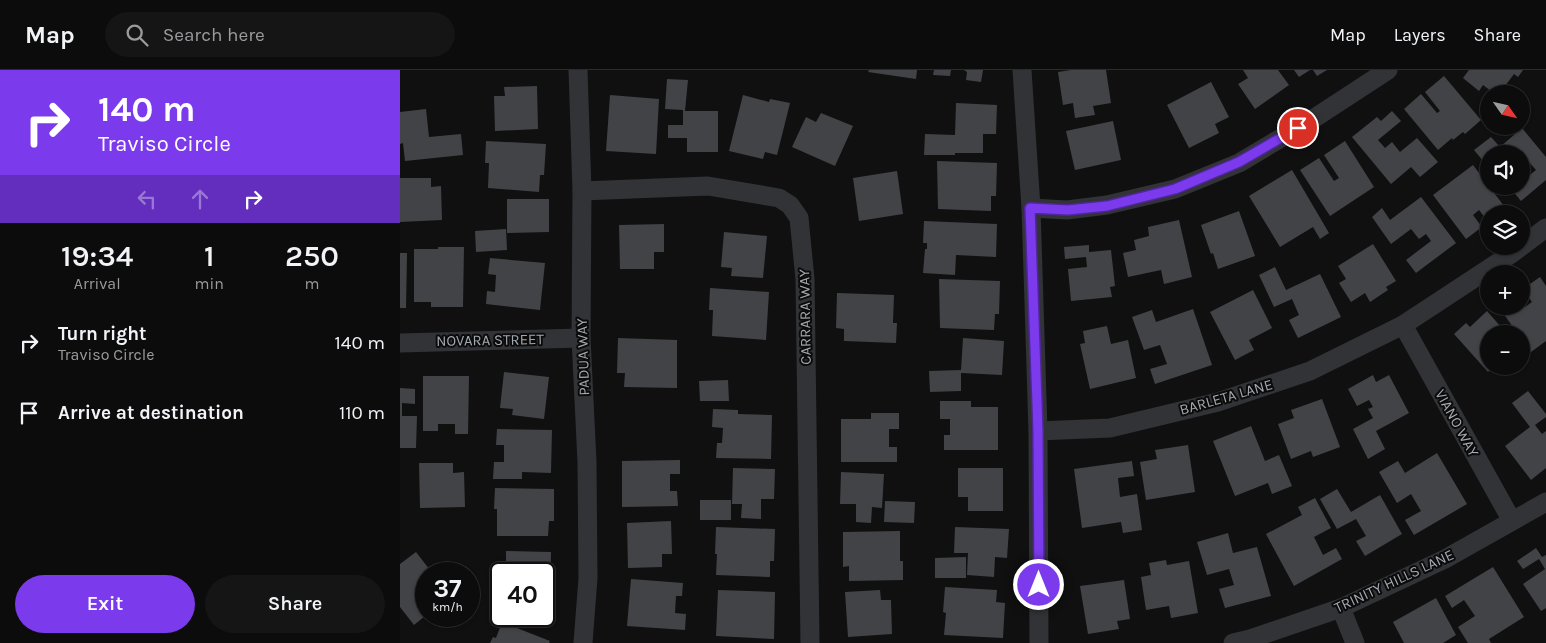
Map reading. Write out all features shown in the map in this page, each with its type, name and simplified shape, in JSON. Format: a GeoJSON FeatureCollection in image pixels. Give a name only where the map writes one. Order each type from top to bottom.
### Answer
{"type":"FeatureCollection","features":[{"type":"Feature","properties":{"kind":"street","name":"PADUA WAY"},"geometry":{"type":"LineString","coordinates":[[578,70],[582,191],[581,338],[587,462],[588,559],[583,643]]}},
{"type":"Feature","properties":{"kind":"street"},"geometry":{"type":"LineString","coordinates":[[1022,70],[1030,208],[1038,431],[1039,643]]}},
{"type":"Feature","properties":{"kind":"street"},"geometry":{"type":"LineString","coordinates":[[1030,208],[1068,210],[1107,206],[1175,189],[1239,162],[1313,119],[1388,70]]}},
{"type":"Feature","properties":{"kind":"street","name":"CARRARA WAY"},"geometry":{"type":"LineString","coordinates":[[582,191],[708,186],[778,198],[790,205],[799,218],[805,280],[810,643]]}},
{"type":"Feature","properties":{"kind":"street","name":"BARLETA LANE"},"geometry":{"type":"LineString","coordinates":[[1038,431],[1110,428],[1218,402],[1310,371],[1403,325],[1511,254],[1546,228]]}},
{"type":"Feature","properties":{"kind":"street","name":"VIANO WAY"},"geometry":{"type":"LineString","coordinates":[[1403,325],[1512,521]]}},
{"type":"Feature","properties":{"kind":"street","name":"NOVARA STREET"},"geometry":{"type":"LineString","coordinates":[[400,342],[581,338]]}},
{"type":"Feature","properties":{"kind":"street","name":"TRINITY HILLS LANE"},"geometry":{"type":"LineString","coordinates":[[1233,643],[1341,608],[1445,559],[1546,502]]}},
{"type":"Feature","properties":{"kind":"street"},"geometry":{"type":"LineString","coordinates":[[1341,608],[1355,643]]}},
{"type":"Feature","properties":{"kind":"building"},"geometry":{"type":"Polygon","coordinates":[[[869,70],[917,70],[916,79],[868,72],[869,70]]]}},
{"type":"Feature","properties":{"kind":"building"},"geometry":{"type":"Polygon","coordinates":[[[934,70],[951,70],[950,76],[933,75],[934,70]]]}},
{"type":"Feature","properties":{"kind":"building"},"geometry":{"type":"Polygon","coordinates":[[[964,70],[983,70],[981,82],[966,80],[967,72],[964,70]]]}},
{"type":"Feature","properties":{"kind":"building"},"geometry":{"type":"Polygon","coordinates":[[[1106,70],[1111,103],[1093,106],[1095,115],[1075,118],[1073,103],[1063,105],[1058,72],[1106,70]]]}},
{"type":"Feature","properties":{"kind":"building"},"geometry":{"type":"Polygon","coordinates":[[[1243,70],[1278,70],[1289,85],[1255,109],[1238,84],[1248,78],[1243,70]]]}},
{"type":"Feature","properties":{"kind":"building"},"geometry":{"type":"Polygon","coordinates":[[[1294,70],[1310,70],[1299,77],[1294,70]]]}},
{"type":"Feature","properties":{"kind":"building"},"geometry":{"type":"Polygon","coordinates":[[[1313,70],[1327,70],[1317,76],[1313,70]]]}},
{"type":"Feature","properties":{"kind":"building"},"geometry":{"type":"Polygon","coordinates":[[[1469,70],[1523,70],[1518,77],[1514,74],[1506,85],[1480,85],[1479,91],[1463,78],[1469,70]]]}},
{"type":"Feature","properties":{"kind":"building"},"geometry":{"type":"Polygon","coordinates":[[[1444,76],[1480,121],[1465,134],[1463,132],[1453,140],[1452,138],[1438,150],[1404,109],[1421,94],[1437,113],[1440,111],[1425,92],[1444,76]]]}},
{"type":"Feature","properties":{"kind":"building"},"geometry":{"type":"Polygon","coordinates":[[[667,79],[688,80],[685,111],[718,111],[718,152],[687,152],[687,138],[668,138],[668,125],[683,125],[683,110],[665,109],[667,79]]]}},
{"type":"Feature","properties":{"kind":"building"},"geometry":{"type":"Polygon","coordinates":[[[1211,82],[1229,117],[1215,124],[1219,133],[1189,148],[1167,105],[1211,82]]]}},
{"type":"Feature","properties":{"kind":"building"},"geometry":{"type":"Polygon","coordinates":[[[537,86],[538,129],[495,131],[494,96],[505,96],[504,87],[537,86]]]}},
{"type":"Feature","properties":{"kind":"building"},"geometry":{"type":"Polygon","coordinates":[[[610,95],[659,99],[656,154],[606,151],[610,95]]]}},
{"type":"Feature","properties":{"kind":"building"},"geometry":{"type":"Polygon","coordinates":[[[743,95],[769,102],[770,99],[790,103],[777,155],[765,152],[763,159],[729,151],[743,95]]]}},
{"type":"Feature","properties":{"kind":"building"},"geometry":{"type":"Polygon","coordinates":[[[956,103],[997,105],[996,134],[983,134],[983,153],[924,155],[925,134],[955,135],[956,103]]]}},
{"type":"Feature","properties":{"kind":"building"},"geometry":{"type":"Polygon","coordinates":[[[426,109],[429,137],[461,134],[463,155],[405,161],[403,143],[400,144],[400,112],[426,109]]]}},
{"type":"Feature","properties":{"kind":"building"},"geometry":{"type":"Polygon","coordinates":[[[1392,111],[1401,121],[1378,140],[1385,148],[1392,142],[1400,152],[1417,138],[1438,162],[1420,177],[1411,167],[1391,184],[1352,137],[1377,117],[1381,121],[1392,111]]]}},
{"type":"Feature","properties":{"kind":"building"},"geometry":{"type":"Polygon","coordinates":[[[821,113],[853,126],[835,166],[792,147],[806,117],[816,122],[821,113]]]}},
{"type":"Feature","properties":{"kind":"building"},"geometry":{"type":"Polygon","coordinates":[[[1113,121],[1121,160],[1075,170],[1066,131],[1113,121]]]}},
{"type":"Feature","properties":{"kind":"building"},"geometry":{"type":"Polygon","coordinates":[[[1514,135],[1528,135],[1546,157],[1546,180],[1530,193],[1530,175],[1536,170],[1530,163],[1530,145],[1502,145],[1514,135]]]}},
{"type":"Feature","properties":{"kind":"building"},"geometry":{"type":"Polygon","coordinates":[[[1491,137],[1498,145],[1481,145],[1491,137]]]}},
{"type":"Feature","properties":{"kind":"building"},"geometry":{"type":"Polygon","coordinates":[[[486,141],[546,144],[544,175],[540,175],[539,192],[488,188],[489,163],[485,163],[486,141]]]}},
{"type":"Feature","properties":{"kind":"building"},"geometry":{"type":"Polygon","coordinates":[[[1345,141],[1374,187],[1330,216],[1300,170],[1319,158],[1334,181],[1339,178],[1324,155],[1345,141]]]}},
{"type":"Feature","properties":{"kind":"building"},"geometry":{"type":"Polygon","coordinates":[[[1480,145],[1480,157],[1474,150],[1480,145]]]}},
{"type":"Feature","properties":{"kind":"building"},"geometry":{"type":"Polygon","coordinates":[[[937,161],[997,163],[996,196],[991,196],[991,211],[938,209],[937,161]]]}},
{"type":"Feature","properties":{"kind":"building"},"geometry":{"type":"Polygon","coordinates":[[[1473,165],[1480,174],[1480,195],[1496,195],[1503,205],[1480,205],[1480,211],[1479,210],[1473,215],[1480,224],[1480,228],[1466,239],[1433,195],[1473,165]]]}},
{"type":"Feature","properties":{"kind":"building"},"geometry":{"type":"Polygon","coordinates":[[[1292,170],[1329,233],[1320,239],[1313,227],[1280,247],[1249,196],[1292,170]]]}},
{"type":"Feature","properties":{"kind":"building"},"geometry":{"type":"Polygon","coordinates":[[[897,171],[903,214],[859,221],[853,178],[897,171]]]}},
{"type":"Feature","properties":{"kind":"building"},"geometry":{"type":"Polygon","coordinates":[[[400,178],[431,178],[431,187],[441,186],[442,220],[400,222],[400,178]]]}},
{"type":"Feature","properties":{"kind":"building"},"geometry":{"type":"Polygon","coordinates":[[[1516,195],[1528,195],[1521,201],[1516,195]]]}},
{"type":"Feature","properties":{"kind":"building"},"geometry":{"type":"Polygon","coordinates":[[[1421,197],[1456,243],[1416,273],[1406,260],[1431,241],[1426,234],[1419,239],[1411,229],[1391,244],[1372,217],[1382,208],[1390,220],[1421,197]]]}},
{"type":"Feature","properties":{"kind":"building"},"geometry":{"type":"Polygon","coordinates":[[[507,199],[549,199],[549,232],[507,233],[507,199]]]}},
{"type":"Feature","properties":{"kind":"building"},"geometry":{"type":"Polygon","coordinates":[[[1239,211],[1255,256],[1218,269],[1201,225],[1239,211]]]}},
{"type":"Feature","properties":{"kind":"building"},"geometry":{"type":"Polygon","coordinates":[[[1179,220],[1192,277],[1164,284],[1161,270],[1128,277],[1123,253],[1136,250],[1134,240],[1149,236],[1148,227],[1179,220]]]}},
{"type":"Feature","properties":{"kind":"building"},"geometry":{"type":"Polygon","coordinates":[[[924,221],[997,224],[996,257],[956,255],[955,275],[923,273],[925,249],[927,249],[927,243],[923,243],[924,221]]]}},
{"type":"Feature","properties":{"kind":"building"},"geometry":{"type":"Polygon","coordinates":[[[664,224],[664,252],[654,252],[654,269],[620,269],[619,225],[664,224]]]}},
{"type":"Feature","properties":{"kind":"building"},"geometry":{"type":"Polygon","coordinates":[[[506,229],[507,250],[476,252],[475,231],[506,229]]]}},
{"type":"Feature","properties":{"kind":"building"},"geometry":{"type":"Polygon","coordinates":[[[724,232],[767,236],[763,278],[731,276],[732,268],[721,267],[724,232]]]}},
{"type":"Feature","properties":{"kind":"building"},"geometry":{"type":"Polygon","coordinates":[[[1373,244],[1396,281],[1386,287],[1388,290],[1370,302],[1365,293],[1351,302],[1339,283],[1346,279],[1338,266],[1373,244]]]}},
{"type":"Feature","properties":{"kind":"building"},"geometry":{"type":"Polygon","coordinates":[[[1089,245],[1089,252],[1111,250],[1115,286],[1110,287],[1112,297],[1071,301],[1068,269],[1087,267],[1086,257],[1065,259],[1064,247],[1089,245]]]}},
{"type":"Feature","properties":{"kind":"building"},"geometry":{"type":"Polygon","coordinates":[[[438,247],[464,247],[463,307],[431,307],[431,302],[414,302],[414,249],[438,249],[438,247]]]}},
{"type":"Feature","properties":{"kind":"building"},"geometry":{"type":"Polygon","coordinates":[[[400,253],[407,253],[406,308],[400,308],[400,253]]]}},
{"type":"Feature","properties":{"kind":"building"},"geometry":{"type":"Polygon","coordinates":[[[490,258],[545,263],[540,310],[486,304],[487,291],[495,292],[496,275],[488,274],[490,258]]]}},
{"type":"Feature","properties":{"kind":"building"},"geometry":{"type":"Polygon","coordinates":[[[1275,267],[1286,290],[1320,274],[1341,317],[1298,338],[1289,320],[1299,315],[1292,299],[1274,307],[1259,275],[1275,267]]]}},
{"type":"Feature","properties":{"kind":"building"},"geometry":{"type":"Polygon","coordinates":[[[1540,277],[1546,286],[1546,341],[1531,352],[1530,325],[1512,325],[1504,315],[1530,315],[1530,303],[1532,302],[1530,299],[1530,284],[1540,277]]]}},
{"type":"Feature","properties":{"kind":"building"},"geometry":{"type":"Polygon","coordinates":[[[939,279],[1000,281],[999,314],[995,314],[994,330],[940,328],[939,279]]]}},
{"type":"Feature","properties":{"kind":"building"},"geometry":{"type":"Polygon","coordinates":[[[710,288],[769,292],[766,340],[712,336],[713,310],[709,310],[710,288]]]}},
{"type":"Feature","properties":{"kind":"building"},"geometry":{"type":"Polygon","coordinates":[[[1253,290],[1272,328],[1249,340],[1254,350],[1235,360],[1210,312],[1253,290]]]}},
{"type":"Feature","properties":{"kind":"building"},"geometry":{"type":"Polygon","coordinates":[[[837,293],[894,295],[893,323],[897,323],[896,343],[844,341],[844,329],[836,328],[837,293]]]}},
{"type":"Feature","properties":{"kind":"building"},"geometry":{"type":"Polygon","coordinates":[[[1193,309],[1212,365],[1155,384],[1150,369],[1167,364],[1160,345],[1144,350],[1132,317],[1152,310],[1156,322],[1193,309]]]}},
{"type":"Feature","properties":{"kind":"building"},"geometry":{"type":"Polygon","coordinates":[[[1483,315],[1490,315],[1499,325],[1480,325],[1480,363],[1454,334],[1466,323],[1470,327],[1483,315]]]}},
{"type":"Feature","properties":{"kind":"building"},"geometry":{"type":"Polygon","coordinates":[[[1107,326],[1111,344],[1128,340],[1136,378],[1090,389],[1080,344],[1085,343],[1083,331],[1107,326]]]}},
{"type":"Feature","properties":{"kind":"building"},"geometry":{"type":"Polygon","coordinates":[[[618,338],[677,340],[677,388],[624,387],[625,373],[617,373],[618,338]]]}},
{"type":"Feature","properties":{"kind":"building"},"geometry":{"type":"Polygon","coordinates":[[[963,338],[1004,341],[1002,375],[961,373],[961,391],[930,392],[929,371],[961,370],[963,338]]]}},
{"type":"Feature","properties":{"kind":"building"},"geometry":{"type":"Polygon","coordinates":[[[504,372],[549,377],[544,419],[512,415],[513,409],[500,408],[504,372]]]}},
{"type":"Feature","properties":{"kind":"building"},"geometry":{"type":"Polygon","coordinates":[[[1373,375],[1376,382],[1389,375],[1409,413],[1376,431],[1385,449],[1368,459],[1353,429],[1373,418],[1368,409],[1373,407],[1369,400],[1357,406],[1348,389],[1373,375]]]}},
{"type":"Feature","properties":{"kind":"building"},"geometry":{"type":"Polygon","coordinates":[[[423,376],[469,376],[468,434],[455,434],[455,424],[438,424],[438,431],[423,431],[423,376]]]}},
{"type":"Feature","properties":{"kind":"building"},"geometry":{"type":"Polygon","coordinates":[[[728,380],[729,401],[700,401],[699,381],[728,380]]]}},
{"type":"Feature","properties":{"kind":"building"},"geometry":{"type":"Polygon","coordinates":[[[400,388],[415,389],[415,404],[402,403],[402,416],[417,416],[416,448],[400,448],[400,388]]]}},
{"type":"Feature","properties":{"kind":"building"},"geometry":{"type":"Polygon","coordinates":[[[1528,391],[1546,414],[1546,417],[1535,425],[1542,434],[1546,431],[1546,468],[1531,480],[1505,446],[1530,427],[1512,403],[1528,391]]]}},
{"type":"Feature","properties":{"kind":"building"},"geometry":{"type":"Polygon","coordinates":[[[1322,399],[1340,447],[1313,457],[1311,451],[1291,459],[1278,424],[1294,418],[1291,410],[1322,399]]]}},
{"type":"Feature","properties":{"kind":"building"},"geometry":{"type":"Polygon","coordinates":[[[940,401],[971,401],[971,407],[998,407],[998,450],[944,450],[944,435],[950,435],[950,419],[940,419],[940,401]]]}},
{"type":"Feature","properties":{"kind":"building"},"geometry":{"type":"Polygon","coordinates":[[[713,409],[738,410],[738,414],[772,415],[771,459],[716,458],[717,443],[722,443],[723,428],[712,427],[713,409]]]}},
{"type":"Feature","properties":{"kind":"building"},"geometry":{"type":"Polygon","coordinates":[[[871,413],[899,413],[899,429],[889,429],[889,447],[897,447],[897,462],[841,462],[841,419],[871,419],[871,413]]]}},
{"type":"Feature","properties":{"kind":"building"},"geometry":{"type":"Polygon","coordinates":[[[1251,426],[1265,461],[1279,455],[1292,486],[1272,494],[1268,483],[1235,496],[1213,441],[1251,426]]]}},
{"type":"Feature","properties":{"kind":"building"},"geometry":{"type":"Polygon","coordinates":[[[497,429],[552,430],[551,473],[522,472],[522,479],[493,479],[494,462],[504,462],[504,445],[496,445],[497,429]]]}},
{"type":"Feature","properties":{"kind":"building"},"geometry":{"type":"Polygon","coordinates":[[[1188,445],[1195,492],[1146,500],[1140,462],[1157,459],[1155,450],[1188,445]]]}},
{"type":"Feature","properties":{"kind":"building"},"geometry":{"type":"Polygon","coordinates":[[[1437,453],[1467,504],[1414,535],[1405,520],[1421,511],[1411,494],[1397,503],[1379,472],[1398,461],[1405,473],[1437,453]]]}},
{"type":"Feature","properties":{"kind":"building"},"geometry":{"type":"Polygon","coordinates":[[[680,460],[680,474],[670,474],[670,491],[677,491],[678,506],[622,507],[622,461],[680,460]]]}},
{"type":"Feature","properties":{"kind":"building"},"geometry":{"type":"Polygon","coordinates":[[[1132,461],[1134,476],[1118,478],[1120,497],[1137,494],[1142,530],[1123,533],[1121,522],[1082,528],[1074,469],[1132,461]]]}},
{"type":"Feature","properties":{"kind":"building"},"geometry":{"type":"Polygon","coordinates":[[[419,463],[453,463],[453,473],[464,472],[465,507],[420,508],[419,463]]]}},
{"type":"Feature","properties":{"kind":"building"},"geometry":{"type":"Polygon","coordinates":[[[733,468],[775,469],[774,499],[761,499],[761,519],[741,518],[742,504],[732,504],[733,468]]]}},
{"type":"Feature","properties":{"kind":"building"},"geometry":{"type":"Polygon","coordinates":[[[958,468],[1003,468],[1003,511],[968,511],[968,497],[958,497],[958,468]]]}},
{"type":"Feature","properties":{"kind":"building"},"geometry":{"type":"Polygon","coordinates":[[[841,472],[884,474],[882,508],[872,507],[871,523],[856,522],[856,504],[840,504],[841,472]]]}},
{"type":"Feature","properties":{"kind":"building"},"geometry":{"type":"Polygon","coordinates":[[[495,488],[554,489],[554,521],[549,521],[548,536],[497,536],[497,509],[494,509],[495,488]]]}},
{"type":"Feature","properties":{"kind":"building"},"geometry":{"type":"Polygon","coordinates":[[[1337,489],[1351,512],[1380,495],[1402,534],[1365,556],[1356,541],[1366,536],[1356,519],[1337,529],[1320,499],[1337,489]]]}},
{"type":"Feature","properties":{"kind":"building"},"geometry":{"type":"Polygon","coordinates":[[[1315,498],[1331,528],[1314,537],[1323,555],[1336,548],[1342,559],[1294,586],[1266,534],[1302,515],[1298,507],[1315,498]]]}},
{"type":"Feature","properties":{"kind":"building"},"geometry":{"type":"Polygon","coordinates":[[[700,500],[731,500],[731,520],[700,520],[700,500]]]}},
{"type":"Feature","properties":{"kind":"building"},"geometry":{"type":"Polygon","coordinates":[[[885,501],[915,502],[914,523],[884,522],[885,501]]]}},
{"type":"Feature","properties":{"kind":"building"},"geometry":{"type":"Polygon","coordinates":[[[671,521],[672,554],[662,554],[662,567],[628,568],[627,523],[671,521]]]}},
{"type":"Feature","properties":{"kind":"building"},"geometry":{"type":"Polygon","coordinates":[[[716,527],[775,529],[774,561],[770,561],[770,577],[716,575],[716,527]]]}},
{"type":"Feature","properties":{"kind":"building"},"geometry":{"type":"Polygon","coordinates":[[[955,527],[1009,529],[1007,558],[995,557],[994,577],[967,575],[968,553],[954,553],[955,527]]]}},
{"type":"Feature","properties":{"kind":"building"},"geometry":{"type":"Polygon","coordinates":[[[900,531],[900,561],[903,561],[903,580],[849,581],[849,566],[843,567],[843,532],[900,531]]]}},
{"type":"Feature","properties":{"kind":"building"},"geometry":{"type":"Polygon","coordinates":[[[1228,533],[1233,553],[1257,547],[1271,596],[1225,608],[1219,589],[1234,585],[1229,569],[1207,575],[1197,542],[1228,533]]]}},
{"type":"Feature","properties":{"kind":"building"},"geometry":{"type":"Polygon","coordinates":[[[1536,548],[1542,557],[1546,555],[1546,608],[1541,611],[1523,584],[1545,569],[1539,559],[1523,569],[1517,561],[1536,548]]]}},
{"type":"Feature","properties":{"kind":"building"},"geometry":{"type":"Polygon","coordinates":[[[506,551],[551,552],[551,562],[506,562],[506,551]]]}},
{"type":"Feature","properties":{"kind":"building"},"geometry":{"type":"Polygon","coordinates":[[[416,552],[424,562],[415,562],[414,625],[400,607],[400,564],[416,552]]]}},
{"type":"Feature","properties":{"kind":"building"},"geometry":{"type":"Polygon","coordinates":[[[966,557],[966,578],[935,578],[935,558],[966,557]]]}},
{"type":"Feature","properties":{"kind":"building"},"geometry":{"type":"Polygon","coordinates":[[[1166,560],[1167,565],[1189,561],[1198,613],[1171,618],[1169,606],[1146,610],[1141,577],[1151,575],[1149,563],[1166,560]]]}},
{"type":"Feature","properties":{"kind":"building"},"geometry":{"type":"Polygon","coordinates":[[[1493,567],[1524,617],[1489,639],[1491,643],[1468,643],[1458,627],[1475,616],[1464,600],[1452,608],[1445,596],[1493,567]]]}},
{"type":"Feature","properties":{"kind":"building"},"geometry":{"type":"Polygon","coordinates":[[[631,579],[683,583],[682,596],[676,596],[675,613],[686,614],[685,630],[627,626],[631,579]]]}},
{"type":"Feature","properties":{"kind":"building"},"geometry":{"type":"Polygon","coordinates":[[[1124,580],[1130,619],[1117,621],[1119,629],[1088,634],[1080,586],[1124,580]]]}},
{"type":"Feature","properties":{"kind":"building"},"geometry":{"type":"Polygon","coordinates":[[[945,587],[997,590],[996,602],[1005,603],[1003,638],[944,635],[946,613],[943,612],[945,587]]]}},
{"type":"Feature","properties":{"kind":"building"},"geometry":{"type":"Polygon","coordinates":[[[718,590],[775,592],[774,639],[716,636],[718,590]]]}},
{"type":"Feature","properties":{"kind":"building"},"geometry":{"type":"Polygon","coordinates":[[[880,590],[881,600],[891,600],[892,634],[848,637],[845,592],[880,590]]]}},
{"type":"Feature","properties":{"kind":"building"},"geometry":{"type":"Polygon","coordinates":[[[1436,598],[1456,635],[1443,643],[1404,643],[1393,622],[1436,598]]]}},
{"type":"Feature","properties":{"kind":"building"},"geometry":{"type":"Polygon","coordinates":[[[500,627],[515,627],[550,641],[549,643],[490,643],[493,637],[496,638],[500,627]]]}},
{"type":"Feature","properties":{"kind":"route"},"geometry":{"type":"LineString","coordinates":[[1039,585],[1038,431],[1030,208],[1068,210],[1107,206],[1175,189],[1239,162],[1298,128]]}}]}
